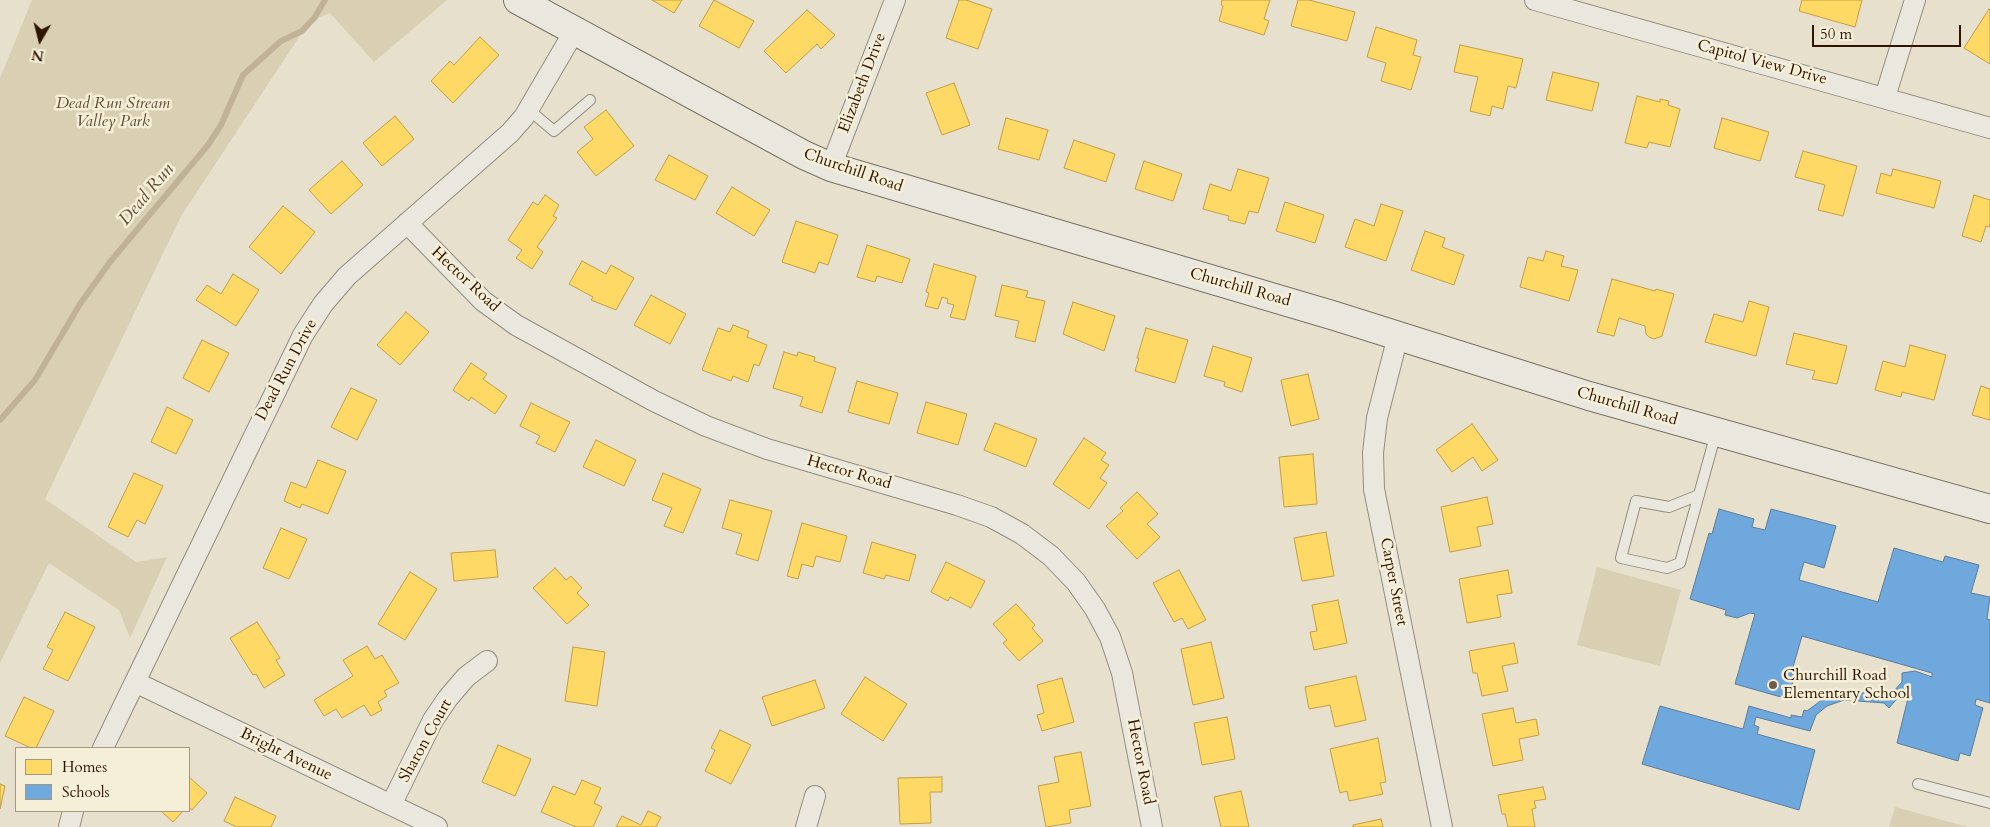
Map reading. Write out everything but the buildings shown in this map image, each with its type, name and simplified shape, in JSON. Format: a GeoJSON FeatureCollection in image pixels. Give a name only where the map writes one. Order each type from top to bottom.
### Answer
{"type":"FeatureCollection","features":[{"type":"Feature","properties":{"kind":"street","name":"Churchill Road"},"geometry":{"type":"LineString","coordinates":[[518,0],[804,155],[831,167],[1335,316],[1518,376],[1990,509]]}},
{"type":"Feature","properties":{"kind":"street","name":"Elizabeth Drive"},"geometry":{"type":"LineString","coordinates":[[831,167],[895,0]]}},
{"type":"Feature","properties":{"kind":"street","name":"Capitol View Drive"},"geometry":{"type":"LineString","coordinates":[[1534,0],[1565,4],[1990,128]]}},
{"type":"Feature","properties":{"kind":"street"},"geometry":{"type":"LineString","coordinates":[[1885,97],[1915,0]]}},
{"type":"Feature","properties":{"kind":"street","name":"Dead Run Drive"},"geometry":{"type":"LineString","coordinates":[[103,747],[303,335],[323,304],[347,276],[510,133],[528,109],[575,30]]}},
{"type":"Feature","properties":{"kind":"street","name":"Hector Road"},"geometry":{"type":"LineString","coordinates":[[407,223],[483,301],[516,325],[654,401],[706,426],[767,449],[957,505],[991,517],[1022,534],[1051,556],[1076,582],[1095,609],[1110,637],[1122,673],[1152,827]]}},
{"type":"Feature","properties":{"kind":"street","name":"Carper Street"},"geometry":{"type":"LineString","coordinates":[[1398,336],[1377,418],[1373,453],[1374,489],[1442,827]]}},
{"type":"Feature","properties":{"kind":"street","name":"Sharon Court"},"geometry":{"type":"LineString","coordinates":[[391,805],[433,720],[448,698],[466,678],[487,661]]}},
{"type":"Feature","properties":{"kind":"street","name":"Bright Avenue"},"geometry":{"type":"LineString","coordinates":[[135,682],[436,827]]}},
{"type":"Feature","properties":{"kind":"street"},"geometry":{"type":"LineString","coordinates":[[806,827],[815,796]]}},
{"type":"Feature","properties":{"kind":"street"},"geometry":{"type":"LineString","coordinates":[[69,827],[73,812]]}},
{"type":"Feature","properties":{"kind":"lane"},"geometry":{"type":"LineString","coordinates":[[528,109],[554,132],[590,100]]}},
{"type":"Feature","properties":{"kind":"lane"},"geometry":{"type":"LineString","coordinates":[[1699,495],[1669,507],[1636,501],[1620,558],[1667,568],[1680,562],[1699,495],[1716,432]]}},
{"type":"Feature","properties":{"kind":"lane"},"geometry":{"type":"LineString","coordinates":[[1918,784],[1990,803]]}},
{"type":"Feature","properties":{"kind":"green space","name":"Dead Run Stream Valley Park"},"geometry":{"type":"Polygon","coordinates":[[[32,0],[447,0],[374,62],[330,13],[309,22],[181,216],[45,499],[136,562],[167,557],[130,638],[119,610],[49,563],[0,663],[0,78],[32,0]]]}},
{"type":"Feature","properties":{"kind":"green space"},"geometry":{"type":"Polygon","coordinates":[[[1597,567],[1681,590],[1660,666],[1577,645],[1597,567]]]}},
{"type":"Feature","properties":{"kind":"green space"},"geometry":{"type":"Polygon","coordinates":[[[1895,807],[1968,827],[1889,827],[1895,807]]]}},
{"type":"Feature","properties":{"kind":"waterway","name":"Dead Run"},"geometry":{"type":"LineString","coordinates":[[0,420],[35,380],[80,304],[110,262],[208,145],[221,125],[243,75],[281,41],[302,31],[315,17],[325,0]]}},
{"type":"Feature","properties":{"kind":"place","name":"Churchill Road Elementary School"},"geometry":{"type":"Point","coordinates":[1773,685]}}]}
